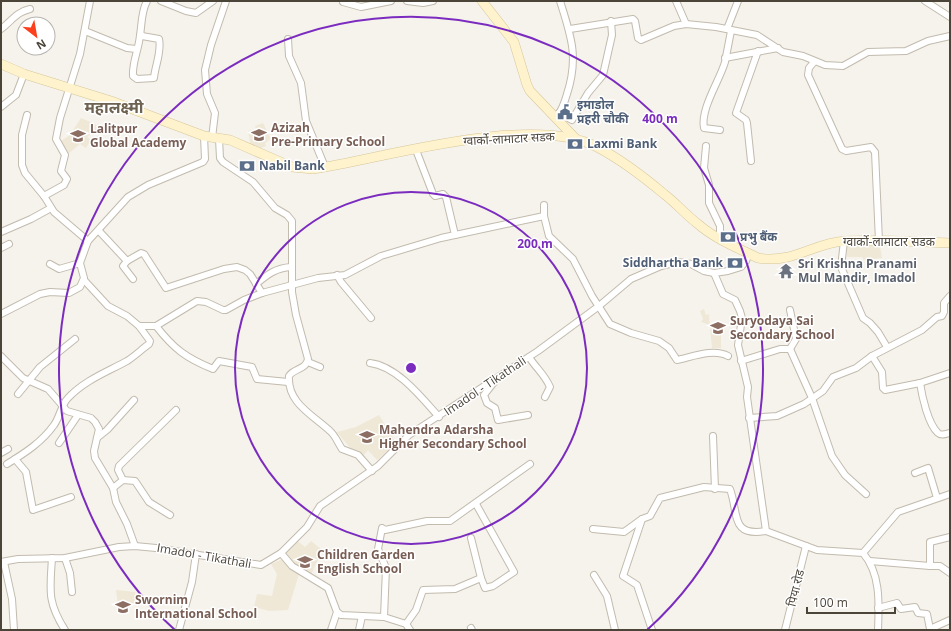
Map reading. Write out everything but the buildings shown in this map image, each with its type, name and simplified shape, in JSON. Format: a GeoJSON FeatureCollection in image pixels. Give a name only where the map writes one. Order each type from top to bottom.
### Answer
{"type":"FeatureCollection","features":[{"type":"Feature","properties":{"kind":"main road"},"geometry":{"type":"LineString","coordinates":[[482,1],[514,42],[527,85],[558,115],[575,138]]}},
{"type":"Feature","properties":{"kind":"main road","name":"ग्वार्को-लामाटार सडक"},"geometry":{"type":"LineString","coordinates":[[1,64],[24,74],[111,101],[212,138],[230,140],[292,167],[313,169],[489,137],[558,135],[575,138],[597,147],[642,177],[665,194],[698,225],[749,254],[768,260],[794,257],[823,245],[844,241],[950,243]]}},
{"type":"Feature","properties":{"kind":"street"},"geometry":{"type":"LineString","coordinates":[[44,196],[64,185],[66,180],[60,171],[65,155],[56,139],[60,118],[70,88],[85,31],[90,1]]}},
{"type":"Feature","properties":{"kind":"street"},"geometry":{"type":"LineString","coordinates":[[141,34],[142,36],[158,39],[160,45],[154,78],[137,79],[133,76],[136,49],[141,34],[142,12],[147,1]]}},
{"type":"Feature","properties":{"kind":"street"},"geometry":{"type":"LineString","coordinates":[[161,1],[186,11],[196,13],[213,1]]}},
{"type":"Feature","properties":{"kind":"street"},"geometry":{"type":"LineString","coordinates":[[7,464],[27,451],[49,432],[68,398],[85,384],[102,373],[128,360],[149,344],[150,341],[139,326],[127,316],[108,306],[84,280],[80,263],[88,241],[99,231],[113,213],[136,192],[203,162],[205,159],[212,138],[215,113],[207,94],[205,70],[225,1]]}},
{"type":"Feature","properties":{"kind":"street"},"geometry":{"type":"LineString","coordinates":[[343,2],[361,7],[391,1]]}},
{"type":"Feature","properties":{"kind":"street"},"geometry":{"type":"LineString","coordinates":[[407,1],[423,3],[433,1]]}},
{"type":"Feature","properties":{"kind":"street"},"geometry":{"type":"LineString","coordinates":[[560,1],[570,29],[574,59],[573,76],[558,115],[572,120],[588,93],[603,75],[612,35],[611,21]]}},
{"type":"Feature","properties":{"kind":"street"},"geometry":{"type":"LineString","coordinates":[[676,1],[686,24]]}},
{"type":"Feature","properties":{"kind":"street"},"geometry":{"type":"LineString","coordinates":[[720,130],[704,128],[703,121],[726,58],[729,30],[738,1]]}},
{"type":"Feature","properties":{"kind":"street"},"geometry":{"type":"LineString","coordinates":[[925,1],[950,17]]}},
{"type":"Feature","properties":{"kind":"street"},"geometry":{"type":"LineString","coordinates":[[1,29],[9,23],[14,15],[30,9]]}},
{"type":"Feature","properties":{"kind":"street"},"geometry":{"type":"LineString","coordinates":[[570,29],[611,21],[634,19],[638,38],[641,40],[663,29],[686,24],[758,35],[789,54],[803,56],[814,62],[825,65],[843,66],[868,52],[906,51],[928,41],[950,36]]}},
{"type":"Feature","properties":{"kind":"street"},"geometry":{"type":"LineString","coordinates":[[85,31],[127,48],[136,49]]}},
{"type":"Feature","properties":{"kind":"street"},"geometry":{"type":"LineString","coordinates":[[288,39],[289,56],[301,83],[306,121],[322,156],[324,167]]}},
{"type":"Feature","properties":{"kind":"street"},"geometry":{"type":"LineString","coordinates":[[726,58],[778,48]]}},
{"type":"Feature","properties":{"kind":"street"},"geometry":{"type":"LineString","coordinates":[[751,161],[748,123],[736,113],[758,51]]}},
{"type":"Feature","properties":{"kind":"street"},"geometry":{"type":"LineString","coordinates":[[814,62],[809,68],[808,75],[842,149],[846,151],[871,147],[875,152],[879,241]]}},
{"type":"Feature","properties":{"kind":"street"},"geometry":{"type":"LineString","coordinates":[[1,108],[16,95],[24,74]]}},
{"type":"Feature","properties":{"kind":"street"},"geometry":{"type":"LineString","coordinates":[[27,114],[22,135],[22,165],[25,173],[44,196],[51,208],[88,241]]}},
{"type":"Feature","properties":{"kind":"street"},"geometry":{"type":"LineString","coordinates":[[212,138],[223,162],[253,182],[275,208],[287,215],[292,221],[291,267],[296,315],[308,362],[320,368]]}},
{"type":"Feature","properties":{"kind":"street"},"geometry":{"type":"LineString","coordinates":[[706,146],[704,168],[708,185],[709,203],[720,226],[720,238]]}},
{"type":"Feature","properties":{"kind":"street"},"geometry":{"type":"LineString","coordinates":[[416,150],[433,194],[436,196],[444,194],[446,197],[455,235]]}},
{"type":"Feature","properties":{"kind":"street"},"geometry":{"type":"LineString","coordinates":[[544,205],[544,216],[549,236],[571,256],[611,325],[630,333],[659,341],[669,348],[677,360],[722,352],[728,356]]}},
{"type":"Feature","properties":{"kind":"street"},"geometry":{"type":"LineString","coordinates":[[1,232],[31,219],[51,208]]}},
{"type":"Feature","properties":{"kind":"street"},"geometry":{"type":"LineString","coordinates":[[139,326],[156,326],[198,301],[206,302],[226,310],[244,300],[262,293],[318,278],[345,275],[381,256],[455,235],[544,216]]}},
{"type":"Feature","properties":{"kind":"street"},"geometry":{"type":"LineString","coordinates":[[99,231],[127,261]]}},
{"type":"Feature","properties":{"kind":"street"},"geometry":{"type":"LineString","coordinates":[[844,241],[841,267],[863,318],[878,332],[887,347]]}},
{"type":"Feature","properties":{"kind":"street"},"geometry":{"type":"LineString","coordinates":[[1,248],[9,244]]}},
{"type":"Feature","properties":{"kind":"street"},"geometry":{"type":"LineString","coordinates":[[133,279],[123,266],[127,261],[142,253],[166,288],[224,269],[237,267],[250,274],[262,293]]}},
{"type":"Feature","properties":{"kind":"street"},"geometry":{"type":"LineString","coordinates":[[749,254],[741,267],[714,273],[723,294],[735,300],[742,318],[738,345],[748,387],[746,397],[766,531]]}},
{"type":"Feature","properties":{"kind":"street","name":"Imadol - Tikathali"},"geometry":{"type":"LineString","coordinates":[[3,562],[18,559],[65,558],[119,547],[135,546],[196,554],[259,566],[281,553],[307,527],[320,506],[372,471],[410,435],[529,357],[599,306],[631,279],[641,273],[669,263],[678,262],[691,264],[704,271],[714,273]]}},
{"type":"Feature","properties":{"kind":"street"},"geometry":{"type":"LineString","coordinates":[[50,264],[59,269],[80,263]]}},
{"type":"Feature","properties":{"kind":"street"},"geometry":{"type":"LineString","coordinates":[[256,284],[269,273],[280,268],[291,267]]}},
{"type":"Feature","properties":{"kind":"street"},"geometry":{"type":"LineString","coordinates":[[337,275],[341,282],[371,318]]}},
{"type":"Feature","properties":{"kind":"street"},"geometry":{"type":"LineString","coordinates":[[1,314],[40,294],[50,292],[68,293],[80,287],[84,280]]}},
{"type":"Feature","properties":{"kind":"street"},"geometry":{"type":"LineString","coordinates":[[749,418],[777,416],[812,398],[823,391],[833,377],[856,368],[887,347],[922,330],[937,316],[942,316],[944,312],[944,303],[950,296]]}},
{"type":"Feature","properties":{"kind":"street"},"geometry":{"type":"LineString","coordinates":[[790,310],[796,339],[790,349]]}},
{"type":"Feature","properties":{"kind":"street"},"geometry":{"type":"LineString","coordinates":[[156,326],[170,344],[180,353],[198,363],[213,369],[219,360],[252,366],[257,379],[288,382]]}},
{"type":"Feature","properties":{"kind":"street"},"geometry":{"type":"LineString","coordinates":[[18,394],[50,358],[75,339]]}},
{"type":"Feature","properties":{"kind":"street"},"geometry":{"type":"LineString","coordinates":[[741,361],[780,349],[790,349]]}},
{"type":"Feature","properties":{"kind":"street"},"geometry":{"type":"LineString","coordinates":[[790,349],[812,398],[825,440],[837,465],[852,483],[866,494]]}},
{"type":"Feature","properties":{"kind":"street"},"geometry":{"type":"LineString","coordinates":[[1,356],[13,370],[30,381],[48,389],[67,411],[91,418],[95,422],[99,429],[94,451],[95,458],[113,488],[116,502],[127,524],[135,546]]}},
{"type":"Feature","properties":{"kind":"street"},"geometry":{"type":"LineString","coordinates":[[872,356],[882,372],[884,389],[920,383],[950,373]]}},
{"type":"Feature","properties":{"kind":"street"},"geometry":{"type":"LineString","coordinates":[[529,357],[538,371],[545,375],[550,387],[544,397]]}},
{"type":"Feature","properties":{"kind":"street"},"geometry":{"type":"LineString","coordinates":[[308,362],[300,369],[291,373],[288,382],[294,398],[298,404],[332,432],[342,449],[358,454],[372,471]]}},
{"type":"Feature","properties":{"kind":"street"},"geometry":{"type":"LineString","coordinates":[[370,363],[384,366],[422,396],[439,417]]}},
{"type":"Feature","properties":{"kind":"street"},"geometry":{"type":"LineString","coordinates":[[499,377],[484,395],[487,403],[494,406],[498,420],[514,416],[528,415]]}},
{"type":"Feature","properties":{"kind":"street"},"geometry":{"type":"LineString","coordinates":[[920,383],[929,417],[938,433],[942,435],[950,433]]}},
{"type":"Feature","properties":{"kind":"street"},"geometry":{"type":"LineString","coordinates":[[96,438],[107,430],[134,400]]}},
{"type":"Feature","properties":{"kind":"street"},"geometry":{"type":"LineString","coordinates":[[123,480],[118,470],[120,466],[176,410]]}},
{"type":"Feature","properties":{"kind":"street"},"geometry":{"type":"LineString","coordinates":[[59,443],[78,415]]}},
{"type":"Feature","properties":{"kind":"street"},"geometry":{"type":"LineString","coordinates":[[713,436],[715,489]]}},
{"type":"Feature","properties":{"kind":"street"},"geometry":{"type":"LineString","coordinates":[[1,453],[8,449]]}},
{"type":"Feature","properties":{"kind":"street"},"geometry":{"type":"LineString","coordinates":[[15,459],[26,472],[33,510],[71,498]]}},
{"type":"Feature","properties":{"kind":"street"},"geometry":{"type":"LineString","coordinates":[[384,617],[386,568],[378,549],[382,528],[385,530],[427,521],[450,521],[476,504],[506,480],[530,464]]}},
{"type":"Feature","properties":{"kind":"street"},"geometry":{"type":"LineString","coordinates":[[915,473],[928,468],[937,498]]}},
{"type":"Feature","properties":{"kind":"street"},"geometry":{"type":"LineString","coordinates":[[113,488],[123,480],[135,481],[149,502],[170,515]]}},
{"type":"Feature","properties":{"kind":"street"},"geometry":{"type":"LineString","coordinates":[[593,530],[624,532],[642,519],[650,516],[660,498],[701,488],[730,489],[739,524],[744,531],[749,533],[766,531],[817,550],[863,553],[870,561],[877,584],[878,630]]}},
{"type":"Feature","properties":{"kind":"street"},"geometry":{"type":"LineString","coordinates":[[863,553],[898,512],[950,494]]}},
{"type":"Feature","properties":{"kind":"street"},"geometry":{"type":"LineString","coordinates":[[471,538],[485,588],[493,586],[514,572],[476,504]]}},
{"type":"Feature","properties":{"kind":"street"},"geometry":{"type":"LineString","coordinates":[[642,519],[623,576],[636,585],[652,630]]}},
{"type":"Feature","properties":{"kind":"street"},"geometry":{"type":"LineString","coordinates":[[930,566],[930,542],[950,537]]}},
{"type":"Feature","properties":{"kind":"street","name":"पिया रोड"},"geometry":{"type":"LineString","coordinates":[[785,630],[806,546]]}},
{"type":"Feature","properties":{"kind":"street"},"geometry":{"type":"LineString","coordinates":[[281,553],[297,569],[310,578],[318,580],[328,588],[337,612],[341,615],[384,617],[406,624],[410,630]]}},
{"type":"Feature","properties":{"kind":"street"},"geometry":{"type":"LineString","coordinates":[[179,630],[192,582],[196,554]]}},
{"type":"Feature","properties":{"kind":"street"},"geometry":{"type":"LineString","coordinates":[[52,558],[49,591],[52,608],[65,630]]}},
{"type":"Feature","properties":{"kind":"street"},"geometry":{"type":"LineString","coordinates":[[65,558],[72,592]]}},
{"type":"Feature","properties":{"kind":"street"},"geometry":{"type":"LineString","coordinates":[[870,561],[940,566],[950,573]]}},
{"type":"Feature","properties":{"kind":"street"},"geometry":{"type":"LineString","coordinates":[[3,562],[12,599],[14,630]]}},
{"type":"Feature","properties":{"kind":"street"},"geometry":{"type":"LineString","coordinates":[[594,575],[607,596],[615,630]]}},
{"type":"Feature","properties":{"kind":"street"},"geometry":{"type":"LineString","coordinates":[[406,624],[416,610],[423,590],[455,589],[481,578]]}},
{"type":"Feature","properties":{"kind":"street"},"geometry":{"type":"LineString","coordinates":[[878,608],[897,603],[901,609],[915,607],[918,613],[927,614],[930,629],[950,620]]}},
{"type":"Feature","properties":{"kind":"street"},"geometry":{"type":"LineString","coordinates":[[331,630],[337,612]]}},
{"type":"Feature","properties":{"kind":"street"},"geometry":{"type":"LineString","coordinates":[[360,630],[362,616]]}},
{"type":"Feature","properties":{"kind":"shaded area","name":"Lalitpur Global Academy"},"geometry":{"type":"Polygon","coordinates":[[[81,118],[97,125],[96,130],[87,137],[91,140],[86,148],[80,144],[68,154],[61,141],[70,135],[81,118]]]}},
{"type":"Feature","properties":{"kind":"shaded area","name":"Azizah Pre-Primary School"},"geometry":{"type":"Polygon","coordinates":[[[263,123],[271,139],[265,143],[266,146],[261,148],[262,150],[251,147],[248,131],[256,129],[255,126],[263,123]]]}},
{"type":"Feature","properties":{"kind":"shaded area"},"geometry":{"type":"Polygon","coordinates":[[[847,246],[880,246],[882,258],[864,260],[862,257],[847,257],[847,246]]]}},
{"type":"Feature","properties":{"kind":"shaded area"},"geometry":{"type":"Polygon","coordinates":[[[704,309],[706,315],[709,314],[710,327],[701,322],[703,319],[700,311],[704,309]]]}},
{"type":"Feature","properties":{"kind":"shaded area","name":"Suryodaya Sai Secondary School"},"geometry":{"type":"Polygon","coordinates":[[[721,327],[721,348],[712,348],[710,329],[721,327]]]}},
{"type":"Feature","properties":{"kind":"shaded area","name":"Mahendra Adarsha Higher Secondary School"},"geometry":{"type":"Polygon","coordinates":[[[379,415],[396,443],[377,460],[368,450],[364,455],[357,450],[352,450],[337,432],[356,427],[379,415]]]}},
{"type":"Feature","properties":{"kind":"shaded area","name":"Children Garden English School"},"geometry":{"type":"Polygon","coordinates":[[[295,539],[305,547],[311,541],[322,550],[311,575],[301,570],[285,553],[295,539]]]}},
{"type":"Feature","properties":{"kind":"shaded area"},"geometry":{"type":"Polygon","coordinates":[[[283,559],[299,574],[288,610],[269,611],[254,607],[257,594],[272,596],[277,574],[271,564],[283,559]]]}},
{"type":"Feature","properties":{"kind":"shaded area","name":"Swornim International School"},"geometry":{"type":"Polygon","coordinates":[[[116,590],[135,592],[137,601],[119,612],[116,590]]]}},
{"type":"Feature","properties":{"kind":"place","name":"इमाडोल प्रहरी चौकी"},"geometry":{"type":"Point","coordinates":[565,112]}},
{"type":"Feature","properties":{"kind":"place","name":"Azizah Pre-Primary School"},"geometry":{"type":"Point","coordinates":[259,135]}},
{"type":"Feature","properties":{"kind":"place","name":"Lalitpur Global Academy"},"geometry":{"type":"Point","coordinates":[78,136]}},
{"type":"Feature","properties":{"kind":"place","name":"Laxmi Bank"},"geometry":{"type":"Point","coordinates":[575,144]}},
{"type":"Feature","properties":{"kind":"place","name":"Nabil Bank"},"geometry":{"type":"Point","coordinates":[247,166]}},
{"type":"Feature","properties":{"kind":"place","name":"प्रभु बैंक"},"geometry":{"type":"Point","coordinates":[728,237]}},
{"type":"Feature","properties":{"kind":"place","name":"Siddhartha Bank"},"geometry":{"type":"Point","coordinates":[735,263]}},
{"type":"Feature","properties":{"kind":"place","name":"Sri Krishna Pranami Mul Mandir, Imadol"},"geometry":{"type":"Point","coordinates":[786,271]}},
{"type":"Feature","properties":{"kind":"place","name":"Suryodaya Sai Secondary School"},"geometry":{"type":"Point","coordinates":[718,328]}},
{"type":"Feature","properties":{"kind":"place","name":"Mahendra Adarsha Higher Secondary School"},"geometry":{"type":"Point","coordinates":[367,437]}},
{"type":"Feature","properties":{"kind":"place","name":"Children Garden English School"},"geometry":{"type":"Point","coordinates":[305,562]}},
{"type":"Feature","properties":{"kind":"place","name":"Swornim International School"},"geometry":{"type":"Point","coordinates":[123,607]}},
{"type":"Feature","properties":{"kind":"district","name":"महालक्ष्मी"},"geometry":{"type":"Point","coordinates":[114,107]}}]}
